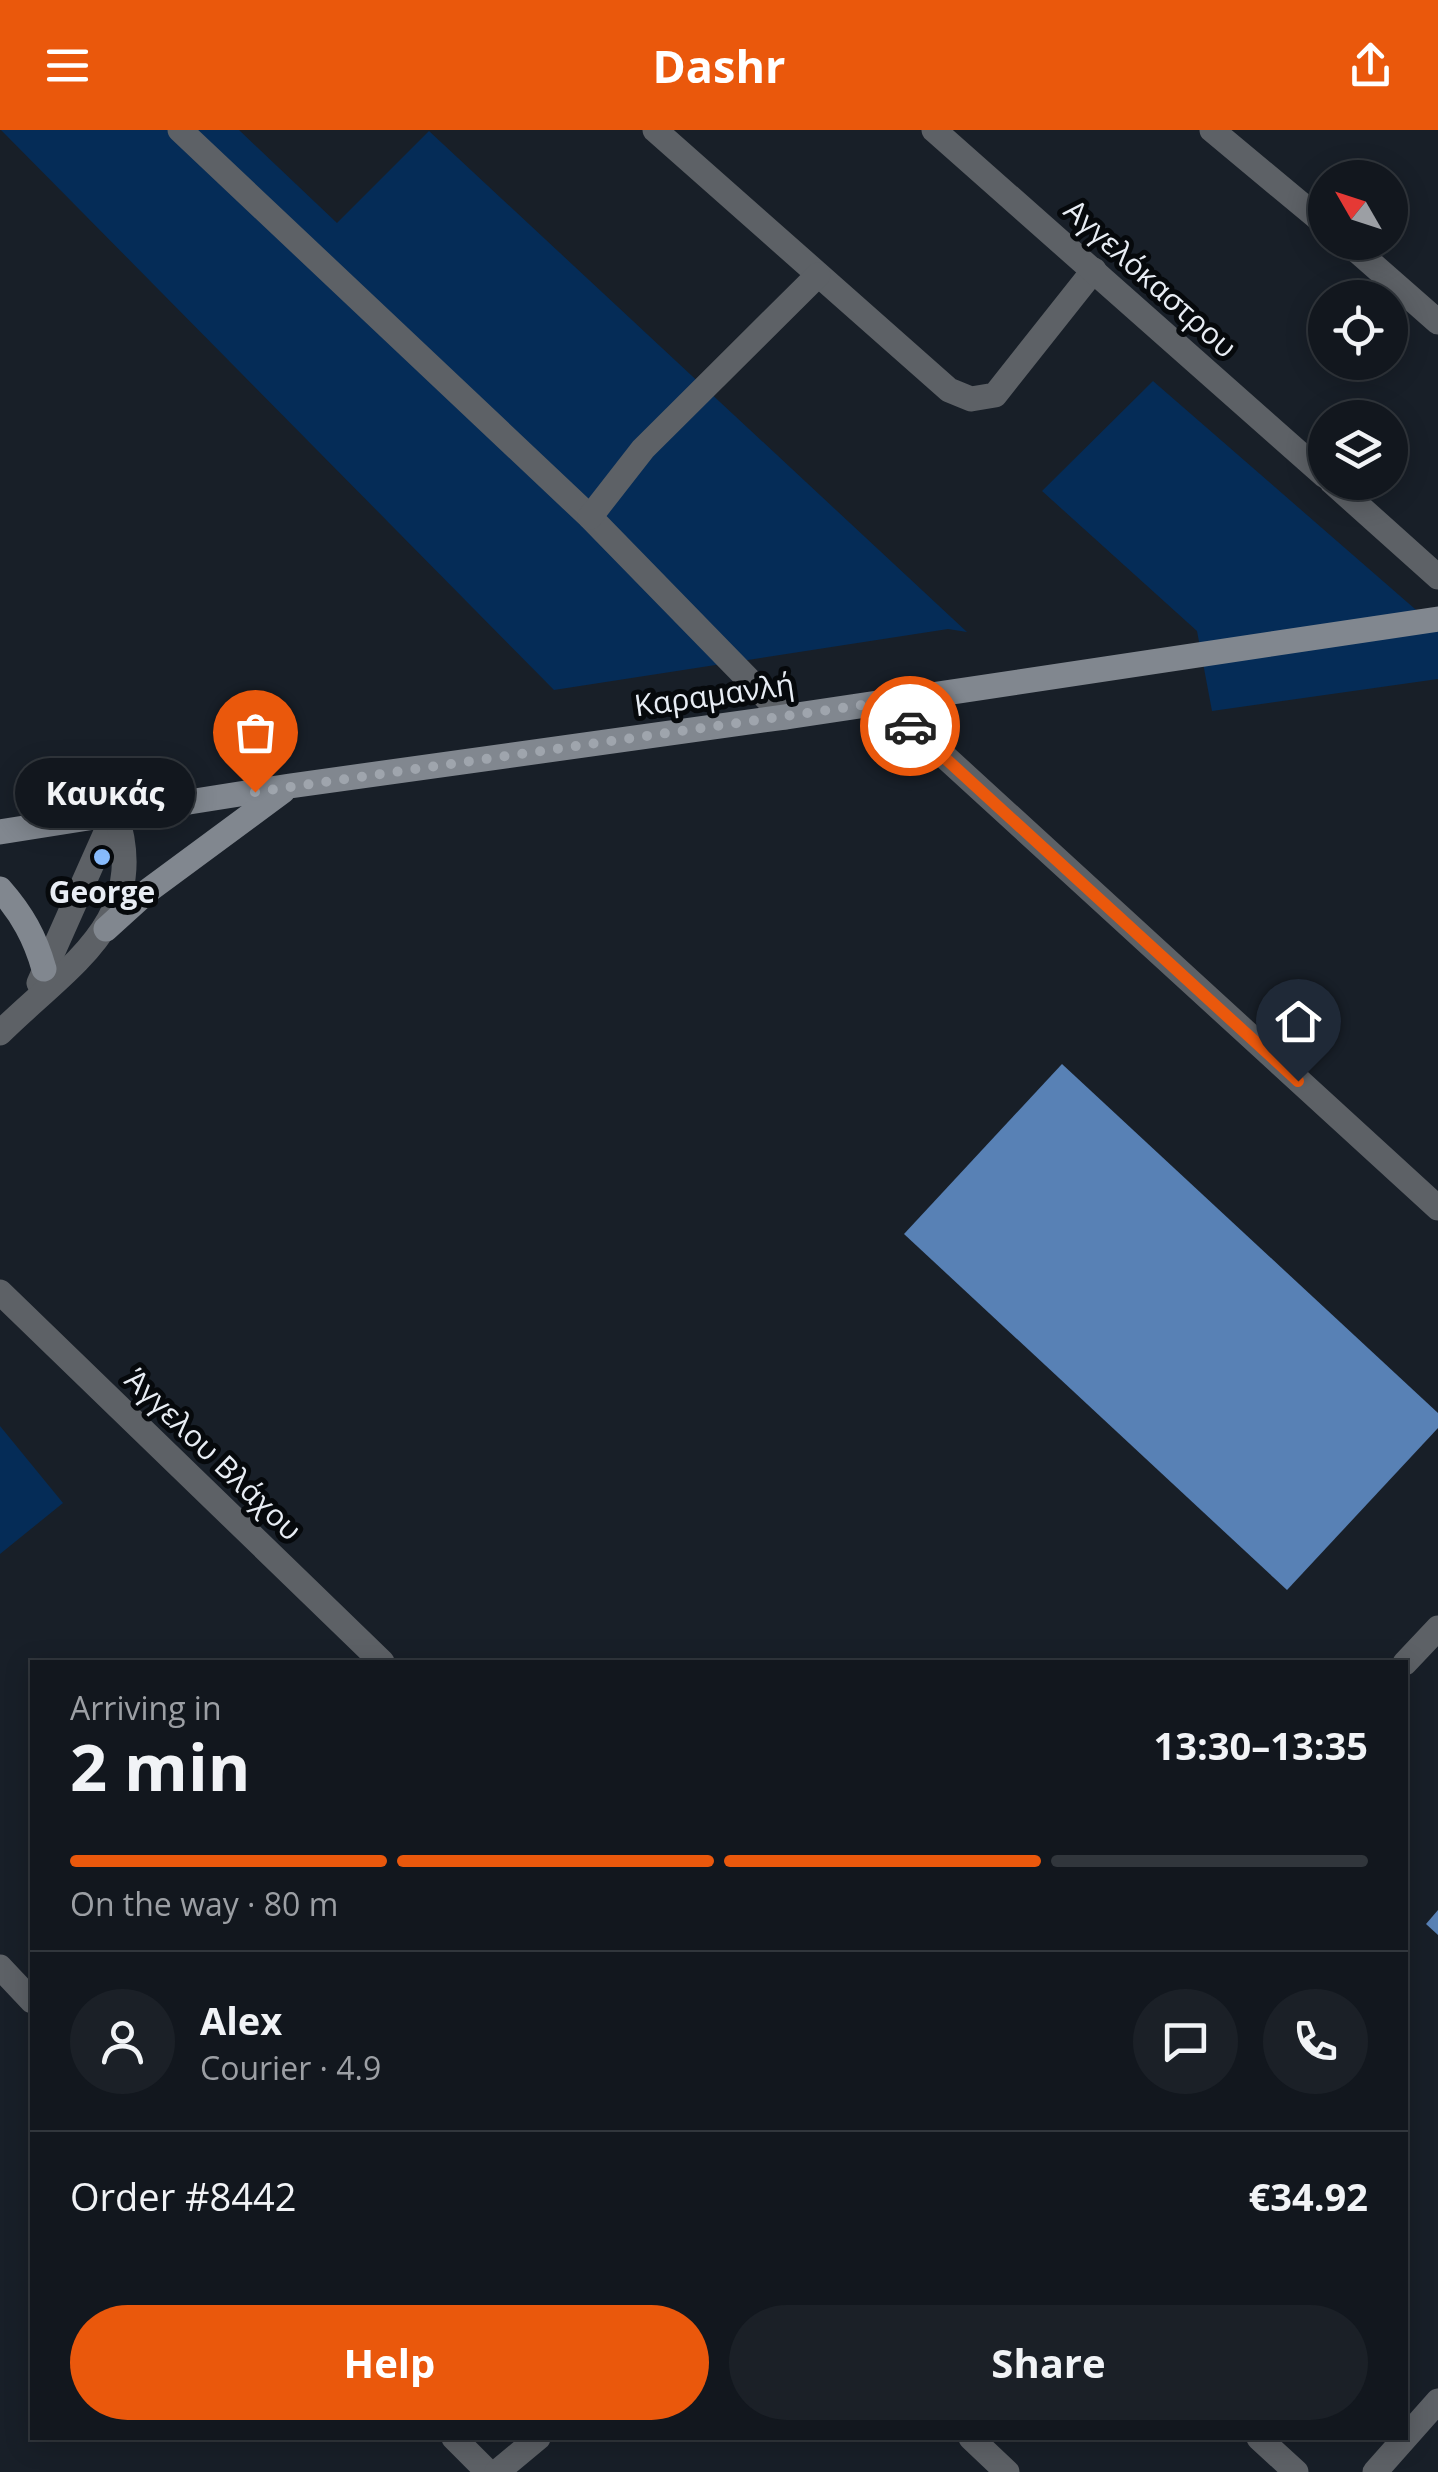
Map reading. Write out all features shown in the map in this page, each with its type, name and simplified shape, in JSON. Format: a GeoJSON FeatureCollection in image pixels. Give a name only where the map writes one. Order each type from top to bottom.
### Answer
{"type":"FeatureCollection","features":[{"type":"Feature","properties":{"kind":"main road","name":"Καραμανλή"},"geometry":{"type":"LineString","coordinates":[[0,832],[290,786],[1438,619]]}},
{"type":"Feature","properties":{"kind":"main road"},"geometry":{"type":"LineString","coordinates":[[106,929],[149,890],[290,786]]}},
{"type":"Feature","properties":{"kind":"main road"},"geometry":{"type":"LineString","coordinates":[[0,889],[35,938],[44,969]]}},
{"type":"Feature","properties":{"kind":"street"},"geometry":{"type":"LineString","coordinates":[[180,130],[590,517],[785,717]]}},
{"type":"Feature","properties":{"kind":"street"},"geometry":{"type":"LineString","coordinates":[[654,130],[949,390],[971,399],[995,396],[1094,270]]}},
{"type":"Feature","properties":{"kind":"street","name":"Αγγελόκαστρου"},"geometry":{"type":"LineString","coordinates":[[934,130],[1308,461]]}},
{"type":"Feature","properties":{"kind":"street"},"geometry":{"type":"LineString","coordinates":[[1212,130],[1308,210]]}},
{"type":"Feature","properties":{"kind":"street"},"geometry":{"type":"LineString","coordinates":[[1367,260],[1438,322]]}},
{"type":"Feature","properties":{"kind":"street"},"geometry":{"type":"LineString","coordinates":[[590,517],[643,449],[818,274]]}},
{"type":"Feature","properties":{"kind":"street"},"geometry":{"type":"LineString","coordinates":[[1352,500],[1438,577]]}},
{"type":"Feature","properties":{"kind":"street"},"geometry":{"type":"LineString","coordinates":[[884,702],[1438,1208]]}},
{"type":"Feature","properties":{"kind":"street"},"geometry":{"type":"LineString","coordinates":[[0,1032],[106,929],[121,892],[126,858],[115,812]]}},
{"type":"Feature","properties":{"kind":"street"},"geometry":{"type":"LineString","coordinates":[[32,1001],[115,812]]}},
{"type":"Feature","properties":{"kind":"street","name":"Άγγελου Βλάχου"},"geometry":{"type":"LineString","coordinates":[[0,1292],[380,1660]]}},
{"type":"Feature","properties":{"kind":"street"},"geometry":{"type":"LineString","coordinates":[[1408,1661],[1438,1628]]}},
{"type":"Feature","properties":{"kind":"street"},"geometry":{"type":"LineString","coordinates":[[0,1966],[30,1999]]}},
{"type":"Feature","properties":{"kind":"street"},"geometry":{"type":"LineString","coordinates":[[1408,2435],[1438,2401]]}},
{"type":"Feature","properties":{"kind":"street"},"geometry":{"type":"LineString","coordinates":[[456,2440],[488,2472]]}},
{"type":"Feature","properties":{"kind":"street"},"geometry":{"type":"LineString","coordinates":[[497,2472],[536,2440]]}},
{"type":"Feature","properties":{"kind":"street"},"geometry":{"type":"LineString","coordinates":[[973,2440],[1007,2472]]}},
{"type":"Feature","properties":{"kind":"street"},"geometry":{"type":"LineString","coordinates":[[1261,2440],[1296,2472]]}},
{"type":"Feature","properties":{"kind":"street"},"geometry":{"type":"LineString","coordinates":[[1375,2472],[1403,2440]]}},
{"type":"Feature","properties":{"kind":"shaded area"},"geometry":{"type":"Polygon","coordinates":[[[1,130],[239,130],[337,223],[429,131],[967,632],[948,629],[554,690],[1,130]]]}},
{"type":"Feature","properties":{"kind":"shaded area"},"geometry":{"type":"Polygon","coordinates":[[[1153,381],[1438,629],[1438,679],[1212,711],[1197,631],[1042,491],[1153,381]]]}},
{"type":"Feature","properties":{"kind":"shaded area"},"geometry":{"type":"Polygon","coordinates":[[[0,1426],[63,1503],[0,1554],[0,1426]]]}},
{"type":"Feature","properties":{"kind":"building"},"geometry":{"type":"Polygon","coordinates":[[[1062,1064],[1438,1413],[1438,1428],[1287,1590],[904,1234],[1062,1064]]]}},
{"type":"Feature","properties":{"kind":"building"},"geometry":{"type":"Polygon","coordinates":[[[1438,1910],[1438,1935],[1426,1924],[1438,1910]]]}},
{"type":"Feature","properties":{"kind":"way so far"},"geometry":{"type":"LineString","coordinates":[[255,792],[884,702],[910,726]]}},
{"type":"Feature","properties":{"kind":"place","name":"Καυκάς"},"geometry":{"type":"Point","coordinates":[255,792]}},
{"type":"Feature","properties":{"kind":"place","name":"George"},"geometry":{"type":"Point","coordinates":[102,857]}},
{"type":"Feature","properties":{"kind":"route"},"geometry":{"type":"LineString","coordinates":[[910,726],[1298,1081]]}}]}
